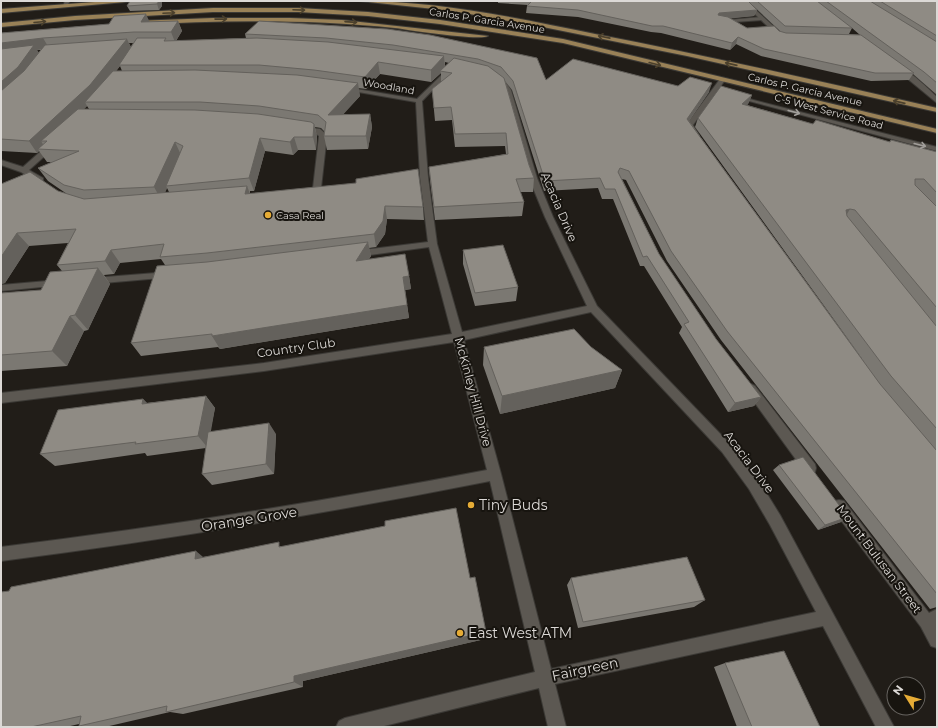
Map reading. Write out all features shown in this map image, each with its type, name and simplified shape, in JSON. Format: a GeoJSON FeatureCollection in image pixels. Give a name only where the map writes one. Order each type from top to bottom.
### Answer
{"type":"FeatureCollection","features":[{"type":"Feature","properties":{"kind":"main road"},"geometry":{"type":"LineString","coordinates":[[1,11],[67,3],[135,1]]}},
{"type":"Feature","properties":{"kind":"main road","name":"Carlos P. Garcia Avenue"},"geometry":{"type":"LineString","coordinates":[[362,1],[463,11],[528,22],[682,53],[937,110]]}},
{"type":"Feature","properties":{"kind":"main road","name":"Carlos P. Garcia Avenue"},"geometry":{"type":"LineString","coordinates":[[1,25],[74,18],[213,10],[298,10],[368,14],[440,22],[563,42],[937,131]]}},
{"type":"Feature","properties":{"kind":"main road"},"geometry":{"type":"LineString","coordinates":[[127,24],[198,20],[300,19],[563,42]]}},
{"type":"Feature","properties":{"kind":"street"},"geometry":{"type":"LineString","coordinates":[[743,4],[784,37]]}},
{"type":"Feature","properties":{"kind":"street"},"geometry":{"type":"LineString","coordinates":[[720,21],[761,19]]}},
{"type":"Feature","properties":{"kind":"street"},"geometry":{"type":"LineString","coordinates":[[728,21],[737,27]]}},
{"type":"Feature","properties":{"kind":"street"},"geometry":{"type":"LineString","coordinates":[[767,31],[774,30]]}},
{"type":"Feature","properties":{"kind":"street"},"geometry":{"type":"LineString","coordinates":[[419,101],[457,67],[441,64]]}},
{"type":"Feature","properties":{"kind":"street"},"geometry":{"type":"LineString","coordinates":[[893,64],[916,81],[937,102]]}},
{"type":"Feature","properties":{"kind":"street","name":"Acacia Drive"},"geometry":{"type":"LineString","coordinates":[[488,74],[501,80],[508,90],[533,178],[549,217],[593,308],[726,448],[754,485],[775,520],[885,727]]}},
{"type":"Feature","properties":{"kind":"street"},"geometry":{"type":"LineString","coordinates":[[700,141],[689,125],[724,92],[722,80]]}},
{"type":"Feature","properties":{"kind":"street","name":"Woodland"},"geometry":{"type":"LineString","coordinates":[[336,88],[419,101]]}},
{"type":"Feature","properties":{"kind":"street","name":"C-5 West Service Road"},"geometry":{"type":"LineString","coordinates":[[724,92],[937,149]]}},
{"type":"Feature","properties":{"kind":"street","name":"McKinley Hill Drive"},"geometry":{"type":"LineString","coordinates":[[419,101],[421,177],[434,244],[495,474],[557,727]]}},
{"type":"Feature","properties":{"kind":"street"},"geometry":{"type":"LineString","coordinates":[[821,119],[826,126],[836,131]]}},
{"type":"Feature","properties":{"kind":"street"},"geometry":{"type":"LineString","coordinates":[[294,128],[317,131],[323,135],[317,188]]}},
{"type":"Feature","properties":{"kind":"street"},"geometry":{"type":"LineString","coordinates":[[24,170],[59,139]]}},
{"type":"Feature","properties":{"kind":"street"},"geometry":{"type":"LineString","coordinates":[[1,162],[24,170],[50,187]]}},
{"type":"Feature","properties":{"kind":"street"},"geometry":{"type":"LineString","coordinates":[[347,255],[434,244]]}},
{"type":"Feature","properties":{"kind":"street"},"geometry":{"type":"LineString","coordinates":[[1,288],[183,274]]}},
{"type":"Feature","properties":{"kind":"street","name":"Country Club"},"geometry":{"type":"LineString","coordinates":[[1,398],[264,367],[458,337],[593,308]]}},
{"type":"Feature","properties":{"kind":"street"},"geometry":{"type":"LineString","coordinates":[[744,380],[818,478]]}},
{"type":"Feature","properties":{"kind":"street","name":"Orange Grove"},"geometry":{"type":"LineString","coordinates":[[1,554],[136,537],[353,502],[495,474]]}},
{"type":"Feature","properties":{"kind":"street","name":"Mount Bulusan Street"},"geometry":{"type":"LineString","coordinates":[[832,496],[931,619],[937,640]]}},
{"type":"Feature","properties":{"kind":"street","name":"Fairgreen"},"geometry":{"type":"LineString","coordinates":[[345,727],[545,678],[827,617]]}},
{"type":"Feature","properties":{"kind":"building"},"geometry":{"type":"Polygon","coordinates":[[[130,1],[159,1],[157,4],[127,6],[130,1]]]}},
{"type":"Feature","properties":{"kind":"building"},"geometry":{"type":"Polygon","coordinates":[[[532,1],[748,1],[757,10],[719,13],[718,15],[728,17],[747,28],[774,26],[779,31],[786,33],[861,35],[914,73],[875,73],[764,49],[738,37],[732,43],[663,26],[652,26],[578,10],[527,6],[532,1]]]}},
{"type":"Feature","properties":{"kind":"building"},"geometry":{"type":"Polygon","coordinates":[[[757,1],[817,1],[852,28],[785,26],[757,1]]]}},
{"type":"Feature","properties":{"kind":"building"},"geometry":{"type":"Polygon","coordinates":[[[826,1],[870,1],[937,42],[937,83],[924,72],[826,1]]]}},
{"type":"Feature","properties":{"kind":"building"},"geometry":{"type":"Polygon","coordinates":[[[880,1],[937,1],[937,36],[880,1]]]}},
{"type":"Feature","properties":{"kind":"building"},"geometry":{"type":"Polygon","coordinates":[[[146,14],[141,22],[178,21],[171,32],[134,32],[43,38],[1,43],[1,33],[109,24],[114,16],[146,14]]]}},
{"type":"Feature","properties":{"kind":"building"},"geometry":{"type":"Polygon","coordinates":[[[259,21],[387,29],[430,35],[537,58],[546,80],[573,59],[678,86],[690,77],[712,83],[687,119],[880,384],[937,451],[937,594],[727,331],[671,251],[629,171],[620,168],[618,172],[659,254],[716,339],[761,397],[735,403],[684,324],[689,322],[647,256],[643,257],[615,189],[605,189],[600,178],[545,181],[513,81],[501,67],[478,59],[393,45],[326,38],[245,34],[259,21]]]}},
{"type":"Feature","properties":{"kind":"building"},"geometry":{"type":"Polygon","coordinates":[[[137,38],[166,38],[164,41],[257,38],[328,42],[444,56],[431,70],[378,62],[365,77],[314,70],[259,65],[119,65],[137,38]]]}},
{"type":"Feature","properties":{"kind":"building"},"geometry":{"type":"Polygon","coordinates":[[[127,39],[90,85],[29,141],[1,139],[1,91],[24,71],[45,45],[127,39]]]}},
{"type":"Feature","properties":{"kind":"building"},"geometry":{"type":"Polygon","coordinates":[[[34,45],[18,67],[1,82],[1,49],[34,45]]]}},
{"type":"Feature","properties":{"kind":"building"},"geometry":{"type":"Polygon","coordinates":[[[454,58],[488,66],[504,78],[534,178],[516,179],[524,202],[434,207],[429,167],[508,154],[506,133],[455,134],[451,107],[434,108],[432,89],[452,73],[440,71],[454,58]]]}},
{"type":"Feature","properties":{"kind":"building"},"geometry":{"type":"Polygon","coordinates":[[[195,70],[297,75],[358,83],[328,115],[370,114],[366,136],[324,136],[326,122],[318,115],[259,106],[200,102],[85,102],[113,71],[195,70]]]}},
{"type":"Feature","properties":{"kind":"building"},"geometry":{"type":"Polygon","coordinates":[[[721,86],[752,95],[742,104],[813,124],[816,120],[890,142],[891,140],[937,152],[937,193],[924,179],[915,179],[915,185],[937,207],[937,308],[855,210],[846,210],[847,216],[937,327],[937,429],[891,376],[698,118],[721,86]]]}},
{"type":"Feature","properties":{"kind":"building"},"geometry":{"type":"Polygon","coordinates":[[[78,109],[195,110],[258,114],[311,122],[314,124],[313,137],[294,137],[290,142],[260,138],[249,178],[166,186],[183,146],[175,142],[154,187],[84,190],[64,185],[38,168],[79,151],[38,149],[47,141],[41,141],[78,109]]]}},
{"type":"Feature","properties":{"kind":"building"},"geometry":{"type":"Polygon","coordinates":[[[418,169],[423,207],[385,206],[383,221],[374,234],[160,257],[164,244],[111,250],[105,261],[57,265],[76,229],[17,233],[1,257],[1,184],[30,172],[58,191],[84,199],[247,186],[245,194],[356,183],[356,179],[418,169]]]}},
{"type":"Feature","properties":{"kind":"building"},"geometry":{"type":"Polygon","coordinates":[[[368,242],[356,261],[405,254],[409,276],[403,277],[407,305],[212,336],[212,334],[131,343],[157,266],[207,262],[368,242]]]}},
{"type":"Feature","properties":{"kind":"building"},"geometry":{"type":"Polygon","coordinates":[[[503,245],[518,287],[475,293],[463,250],[503,245]]]}},
{"type":"Feature","properties":{"kind":"building"},"geometry":{"type":"Polygon","coordinates":[[[98,268],[75,315],[70,316],[52,351],[1,355],[1,293],[41,290],[50,272],[98,268]]]}},
{"type":"Feature","properties":{"kind":"building"},"geometry":{"type":"Polygon","coordinates":[[[574,329],[591,347],[622,370],[502,396],[484,347],[574,329]]]}},
{"type":"Feature","properties":{"kind":"building"},"geometry":{"type":"Polygon","coordinates":[[[206,396],[198,436],[40,454],[58,410],[143,399],[142,404],[206,396]]]}},
{"type":"Feature","properties":{"kind":"building"},"geometry":{"type":"Polygon","coordinates":[[[269,423],[266,464],[202,474],[208,432],[269,423]]]}},
{"type":"Feature","properties":{"kind":"building"},"geometry":{"type":"Polygon","coordinates":[[[803,457],[848,517],[825,525],[779,465],[803,457]]]}},
{"type":"Feature","properties":{"kind":"building"},"geometry":{"type":"Polygon","coordinates":[[[456,508],[470,578],[475,577],[486,632],[294,676],[294,682],[166,712],[167,706],[79,726],[81,716],[31,727],[1,727],[1,592],[9,591],[11,587],[196,551],[195,559],[279,542],[279,547],[385,526],[385,521],[456,508]]]}},
{"type":"Feature","properties":{"kind":"building"},"geometry":{"type":"Polygon","coordinates":[[[687,557],[705,600],[583,622],[571,578],[687,557]]]}},
{"type":"Feature","properties":{"kind":"building"},"geometry":{"type":"Polygon","coordinates":[[[784,651],[820,727],[752,727],[725,663],[784,651]]]}},
{"type":"Feature","properties":{"kind":"place","name":"Casa Real"},"geometry":{"type":"Point","coordinates":[268,215]}},
{"type":"Feature","properties":{"kind":"place","name":"Tiny Buds"},"geometry":{"type":"Point","coordinates":[471,505]}},
{"type":"Feature","properties":{"kind":"place","name":"East West ATM"},"geometry":{"type":"Point","coordinates":[460,633]}}]}
